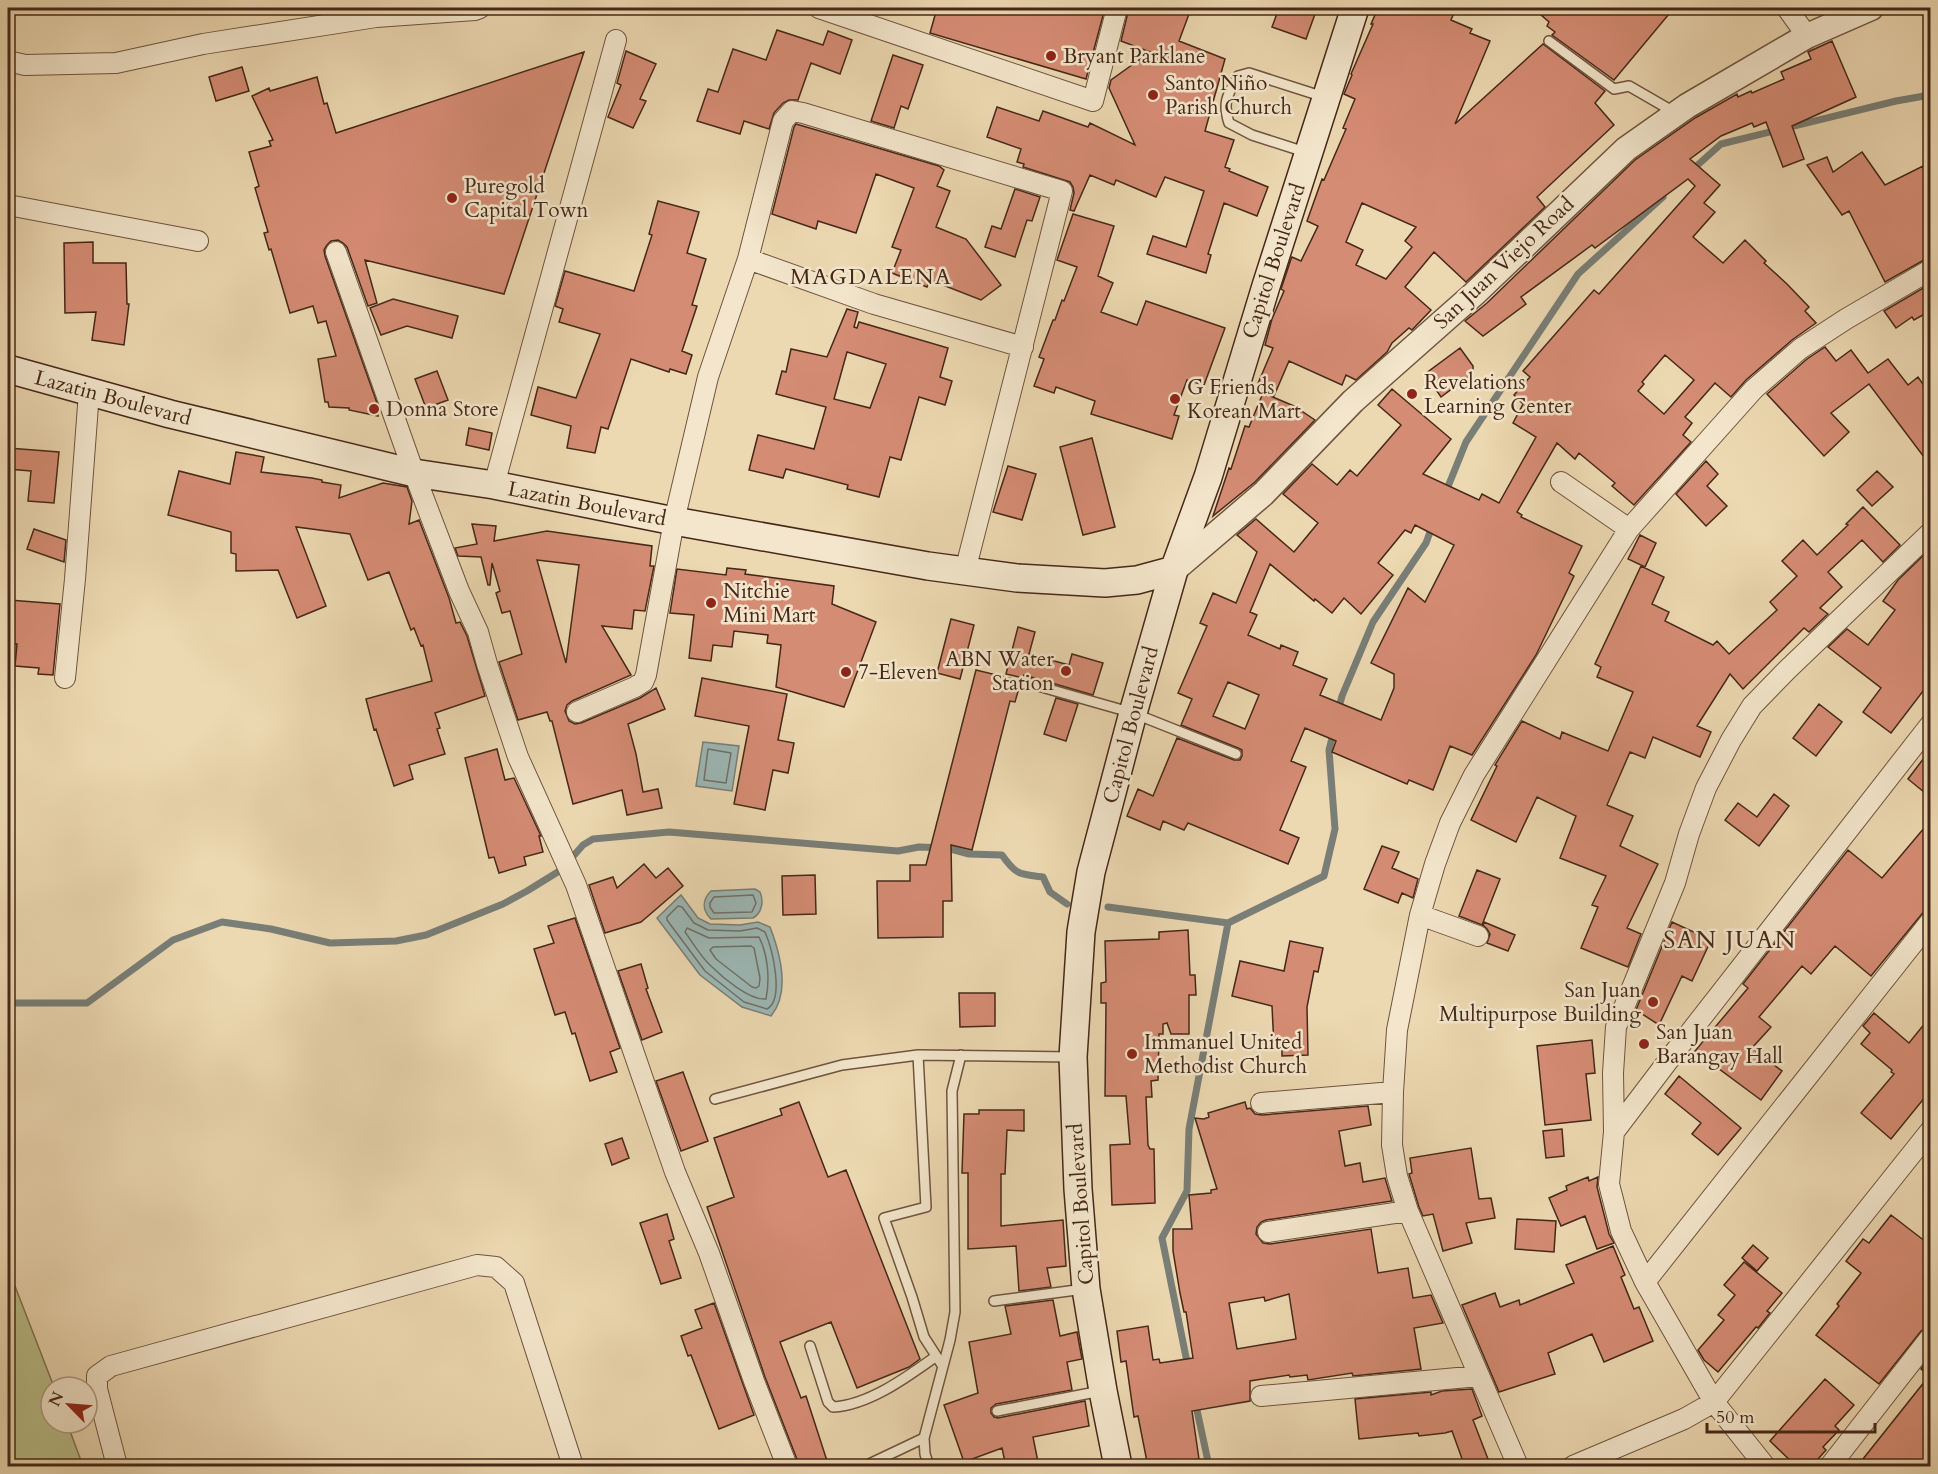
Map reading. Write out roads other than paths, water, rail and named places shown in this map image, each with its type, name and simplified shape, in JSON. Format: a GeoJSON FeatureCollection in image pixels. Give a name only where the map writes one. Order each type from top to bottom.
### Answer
{"type":"FeatureCollection","features":[{"type":"Feature","properties":{"kind":"main road","name":"Capitol Boulevard"},"geometry":{"type":"LineString","coordinates":[[1118,1467],[1086,1289],[1078,1189],[1073,1057],[1081,932],[1091,872],[1173,570],[1208,477],[1355,8]]}},
{"type":"Feature","properties":{"kind":"main road","name":"Lazatin Boulevard"},"geometry":{"type":"LineString","coordinates":[[8,369],[170,414],[414,473],[494,485],[674,521],[1017,578],[1105,583],[1137,580],[1173,570]]}},
{"type":"Feature","properties":{"kind":"street"},"geometry":{"type":"LineString","coordinates":[[8,61],[25,65],[116,63],[203,44],[364,19],[480,8]]}},
{"type":"Feature","properties":{"kind":"street"},"geometry":{"type":"LineString","coordinates":[[819,8],[1093,101],[1118,8]]}},
{"type":"Feature","properties":{"kind":"street"},"geometry":{"type":"LineString","coordinates":[[1787,8],[1808,36]]}},
{"type":"Feature","properties":{"kind":"street","name":"San Juan Viejo Road"},"geometry":{"type":"LineString","coordinates":[[1173,570],[1263,494],[1353,401],[1474,294],[1626,149],[1676,113],[1808,36],[1871,8]]}},
{"type":"Feature","properties":{"kind":"street"},"geometry":{"type":"LineString","coordinates":[[494,485],[616,40]]}},
{"type":"Feature","properties":{"kind":"street"},"geometry":{"type":"LineString","coordinates":[[578,711],[635,687],[645,679],[674,521],[708,377],[748,259],[783,120],[792,111],[802,112],[1062,191],[965,571]]}},
{"type":"Feature","properties":{"kind":"street"},"geometry":{"type":"LineString","coordinates":[[8,205],[198,241]]}},
{"type":"Feature","properties":{"kind":"street"},"geometry":{"type":"LineString","coordinates":[[336,252],[414,473],[459,591],[478,632],[518,757],[576,885],[675,1172],[709,1253],[787,1467]]}},
{"type":"Feature","properties":{"kind":"street"},"geometry":{"type":"LineString","coordinates":[[748,259],[874,304],[1023,347]]}},
{"type":"Feature","properties":{"kind":"street"},"geometry":{"type":"LineString","coordinates":[[1518,1467],[1408,1211],[1392,1145],[1398,1030],[1420,915],[1435,864],[1450,823],[1474,776],[1629,530],[1754,389],[1800,348],[1930,270]]}},
{"type":"Feature","properties":{"kind":"street"},"geometry":{"type":"LineString","coordinates":[[65,678],[89,392]]}},
{"type":"Feature","properties":{"kind":"street"},"geometry":{"type":"LineString","coordinates":[[1561,482],[1629,530]]}},
{"type":"Feature","properties":{"kind":"street"},"geometry":{"type":"LineString","coordinates":[[1765,1467],[1714,1402],[1645,1282],[1621,1231],[1609,1184],[1614,1132],[1613,1072],[1616,1027],[1675,883],[1689,834],[1707,788],[1731,740],[1752,706],[1787,669],[1930,534]]}},
{"type":"Feature","properties":{"kind":"street"},"geometry":{"type":"LineString","coordinates":[[1614,1132],[1930,725]]}},
{"type":"Feature","properties":{"kind":"street"},"geometry":{"type":"LineString","coordinates":[[1420,915],[1478,936]]}},
{"type":"Feature","properties":{"kind":"street"},"geometry":{"type":"LineString","coordinates":[[1645,1282],[1930,922]]}},
{"type":"Feature","properties":{"kind":"street"},"geometry":{"type":"LineString","coordinates":[[1261,1103],[1393,1092]]}},
{"type":"Feature","properties":{"kind":"street"},"geometry":{"type":"LineString","coordinates":[[1574,1467],[1684,1419],[1714,1402],[1930,1131]]}},
{"type":"Feature","properties":{"kind":"street"},"geometry":{"type":"LineString","coordinates":[[1268,1232],[1408,1211]]}},
{"type":"Feature","properties":{"kind":"street"},"geometry":{"type":"LineString","coordinates":[[117,1467],[96,1389],[97,1376],[111,1366],[477,1265],[496,1267],[514,1283],[573,1467]]}},
{"type":"Feature","properties":{"kind":"street"},"geometry":{"type":"LineString","coordinates":[[1830,1467],[1929,1344]]}},
{"type":"Feature","properties":{"kind":"street"},"geometry":{"type":"LineString","coordinates":[[1261,1396],[1479,1376]]}},
{"type":"Feature","properties":{"kind":"lane"},"geometry":{"type":"LineString","coordinates":[[1549,41],[1614,89],[1629,86],[1676,113]]}},
{"type":"Feature","properties":{"kind":"lane"},"geometry":{"type":"LineString","coordinates":[[1309,153],[1252,135],[1229,123],[1225,110],[1228,94],[1238,76],[1249,73],[1326,98]]}},
{"type":"Feature","properties":{"kind":"lane"},"geometry":{"type":"LineString","coordinates":[[1031,684],[1133,713],[1236,754]]}},
{"type":"Feature","properties":{"kind":"lane"},"geometry":{"type":"LineString","coordinates":[[716,1099],[842,1065],[918,1055],[1073,1057]]}},
{"type":"Feature","properties":{"kind":"lane"},"geometry":{"type":"LineString","coordinates":[[918,1055],[926,1207],[884,1218],[924,1337],[942,1365]]}},
{"type":"Feature","properties":{"kind":"lane"},"geometry":{"type":"LineString","coordinates":[[929,1467],[924,1438],[950,1340],[955,1312],[952,1091],[961,1055]]}},
{"type":"Feature","properties":{"kind":"lane"},"geometry":{"type":"LineString","coordinates":[[994,1302],[1086,1289]]}},
{"type":"Feature","properties":{"kind":"lane"},"geometry":{"type":"LineString","coordinates":[[810,1346],[828,1402],[833,1407],[844,1407],[893,1387],[935,1357]]}},
{"type":"Feature","properties":{"kind":"lane"},"geometry":{"type":"LineString","coordinates":[[997,1411],[1103,1390]]}},
{"type":"Feature","properties":{"kind":"lane"},"geometry":{"type":"LineString","coordinates":[[864,1467],[924,1438]]}},
{"type":"Feature","properties":{"kind":"water"},"geometry":{"type":"Polygon","coordinates":[[[703,742],[739,746],[732,791],[696,786],[703,742]]]}},
{"type":"Feature","properties":{"kind":"water"},"geometry":{"type":"Polygon","coordinates":[[[755,889],[760,892],[762,903],[760,910],[753,918],[711,919],[706,912],[705,901],[711,891],[755,889]]]}},
{"type":"Feature","properties":{"kind":"water"},"geometry":{"type":"Polygon","coordinates":[[[681,895],[698,918],[710,924],[740,925],[758,922],[770,927],[782,972],[781,996],[771,1016],[742,1007],[700,975],[657,918],[681,895]]]}},
{"type":"Feature","properties":{"kind":"waterway"},"geometry":{"type":"LineString","coordinates":[[1691,171],[1721,144],[1896,101],[1930,95]]}},
{"type":"Feature","properties":{"kind":"waterway"},"geometry":{"type":"LineString","coordinates":[[1445,494],[1466,442],[1578,274],[1663,197]]}},
{"type":"Feature","properties":{"kind":"waterway"},"geometry":{"type":"LineString","coordinates":[[1338,711],[1373,622],[1426,543],[1433,524]]}},
{"type":"Feature","properties":{"kind":"waterway"},"geometry":{"type":"LineString","coordinates":[[1188,1367],[1162,1238],[1187,1191],[1189,1129],[1228,923],[1324,876],[1335,829],[1329,750],[1334,730]]}},
{"type":"Feature","properties":{"kind":"waterway"},"geometry":{"type":"LineString","coordinates":[[8,1003],[87,1003],[173,940],[222,922],[271,929],[330,943],[396,941],[426,935],[503,904],[527,891],[561,870],[583,845],[593,839],[669,832],[898,851],[919,847],[947,848],[969,854],[1002,855],[1015,870],[1043,877],[1050,892],[1067,904]]}},
{"type":"Feature","properties":{"kind":"waterway"},"geometry":{"type":"LineString","coordinates":[[1108,907],[1228,923]]}},
{"type":"Feature","properties":{"kind":"waterway"},"geometry":{"type":"LineString","coordinates":[[1195,1401],[1209,1466]]}},
{"type":"Feature","properties":{"kind":"place","name":"Bryant Parklane"},"geometry":{"type":"Point","coordinates":[1051,56]}},
{"type":"Feature","properties":{"kind":"place","name":"Santo Niño Parish Church"},"geometry":{"type":"Point","coordinates":[1153,95]}},
{"type":"Feature","properties":{"kind":"place","name":"Puregold Capital Town"},"geometry":{"type":"Point","coordinates":[452,198]}},
{"type":"Feature","properties":{"kind":"place","name":"Revelations Learning Center"},"geometry":{"type":"Point","coordinates":[1412,394]}},
{"type":"Feature","properties":{"kind":"place","name":"G Friends Korean Mart"},"geometry":{"type":"Point","coordinates":[1175,399]}},
{"type":"Feature","properties":{"kind":"place","name":"Donna Store"},"geometry":{"type":"Point","coordinates":[374,409]}},
{"type":"Feature","properties":{"kind":"place","name":"Nitchie Mini Mart"},"geometry":{"type":"Point","coordinates":[711,603]}},
{"type":"Feature","properties":{"kind":"place","name":"ABN Water Station"},"geometry":{"type":"Point","coordinates":[1066,671]}},
{"type":"Feature","properties":{"kind":"place","name":"7-Eleven"},"geometry":{"type":"Point","coordinates":[846,672]}},
{"type":"Feature","properties":{"kind":"place","name":"San Juan Multipurpose Building"},"geometry":{"type":"Point","coordinates":[1653,1002]}},
{"type":"Feature","properties":{"kind":"place","name":"San Juan Barangay Hall"},"geometry":{"type":"Point","coordinates":[1644,1044]}},
{"type":"Feature","properties":{"kind":"place","name":"Immanuel United Methodist Church"},"geometry":{"type":"Point","coordinates":[1132,1054]}},
{"type":"Feature","properties":{"kind":"district","name":"MAGDALENA"},"geometry":{"type":"Point","coordinates":[871,277]}},
{"type":"Feature","properties":{"kind":"district","name":"SAN JUAN"},"geometry":{"type":"Point","coordinates":[1730,940]}}]}
